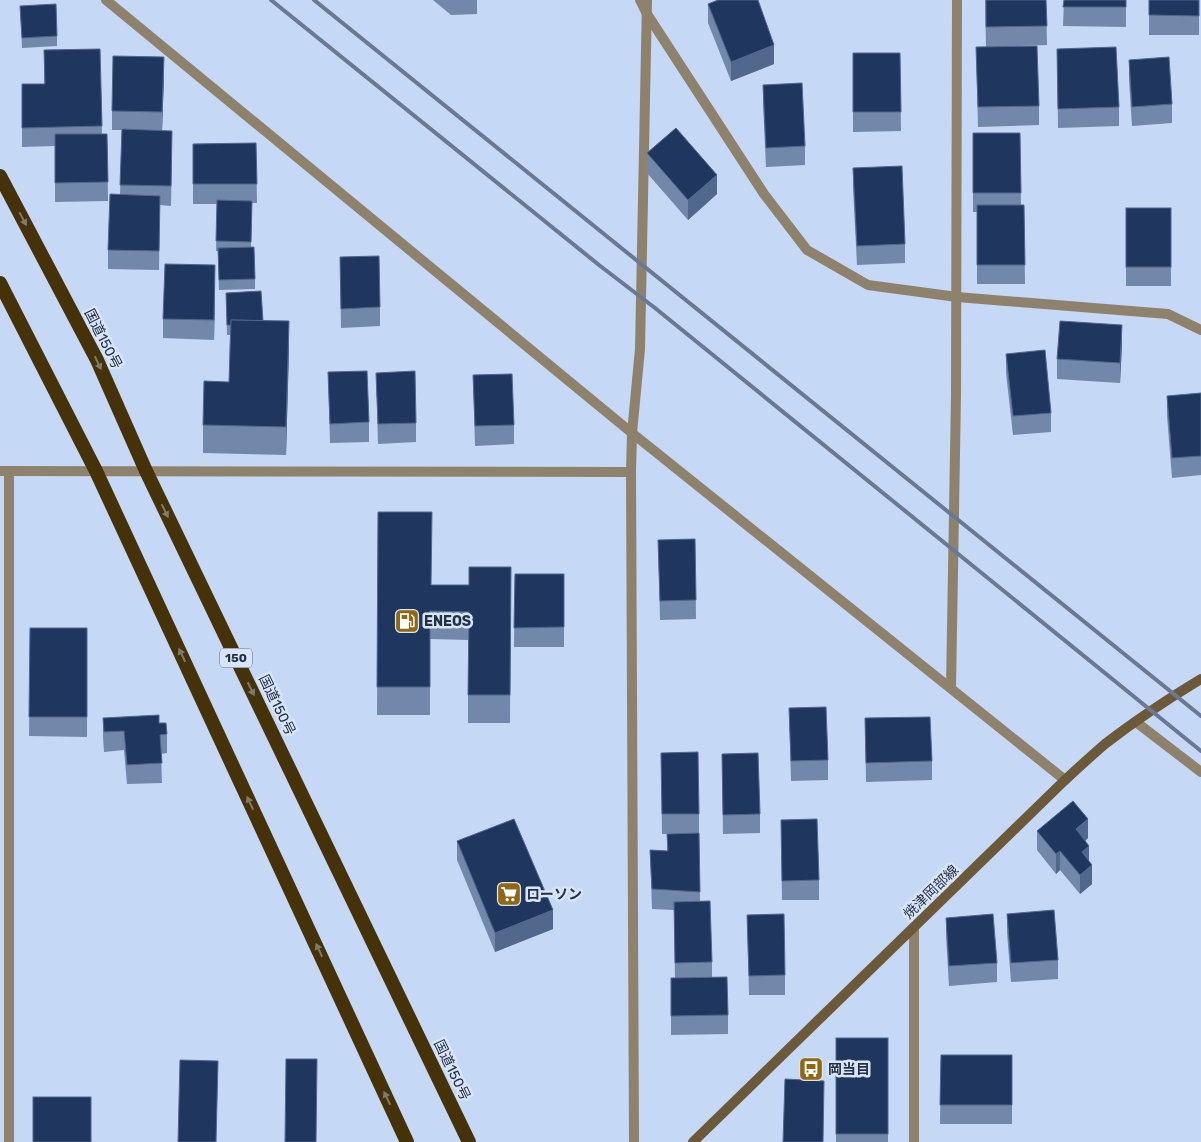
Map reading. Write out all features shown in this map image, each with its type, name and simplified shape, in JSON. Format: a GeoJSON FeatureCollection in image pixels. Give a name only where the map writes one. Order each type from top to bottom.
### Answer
{"type":"FeatureCollection","features":[{"type":"Feature","properties":{"kind":"highway","name":"国道150号"},"geometry":{"type":"LineString","coordinates":[[0,176],[97,360],[146,471],[469,1142]]}},
{"type":"Feature","properties":{"kind":"highway"},"geometry":{"type":"LineString","coordinates":[[0,283],[96,471],[407,1142]]}},
{"type":"Feature","properties":{"kind":"main road","name":"焼津岡部線"},"geometry":{"type":"LineString","coordinates":[[693,1142],[1065,780],[1104,745],[1168,699],[1201,679]]}},
{"type":"Feature","properties":{"kind":"street"},"geometry":{"type":"LineString","coordinates":[[106,0],[632,433],[1065,780]]}},
{"type":"Feature","properties":{"kind":"street"},"geometry":{"type":"LineString","coordinates":[[640,0],[647,14],[764,194],[807,250],[868,285],[956,297],[1168,314],[1201,330]]}},
{"type":"Feature","properties":{"kind":"street"},"geometry":{"type":"LineString","coordinates":[[634,1142],[631,472],[632,433],[640,349],[647,0]]}},
{"type":"Feature","properties":{"kind":"street"},"geometry":{"type":"LineString","coordinates":[[951,688],[956,297],[957,0]]}},
{"type":"Feature","properties":{"kind":"street"},"geometry":{"type":"LineString","coordinates":[[9,1142],[4,471],[631,472]]}},
{"type":"Feature","properties":{"kind":"street"},"geometry":{"type":"LineString","coordinates":[[1136,722],[1201,772]]}},
{"type":"Feature","properties":{"kind":"street"},"geometry":{"type":"LineString","coordinates":[[914,928],[914,1142]]}},
{"type":"Feature","properties":{"kind":"building"},"geometry":{"type":"Polygon","coordinates":[[[718,0],[758,0],[774,45],[731,62],[708,4],[718,0]]]}},
{"type":"Feature","properties":{"kind":"building"},"geometry":{"type":"Polygon","coordinates":[[[986,0],[1046,0],[1047,26],[986,27],[986,0]]]}},
{"type":"Feature","properties":{"kind":"building"},"geometry":{"type":"Polygon","coordinates":[[[1064,0],[1126,0],[1126,7],[1063,7],[1064,0]]]}},
{"type":"Feature","properties":{"kind":"building"},"geometry":{"type":"Polygon","coordinates":[[[1149,0],[1199,0],[1199,16],[1149,15],[1149,0]]]}},
{"type":"Feature","properties":{"kind":"building"},"geometry":{"type":"Polygon","coordinates":[[[56,4],[57,36],[22,38],[20,6],[56,4]]]}},
{"type":"Feature","properties":{"kind":"building"},"geometry":{"type":"Polygon","coordinates":[[[1037,46],[1039,106],[978,107],[976,47],[1037,46]]]}},
{"type":"Feature","properties":{"kind":"building"},"geometry":{"type":"Polygon","coordinates":[[[1116,47],[1119,107],[1058,109],[1057,49],[1116,47]]]}},
{"type":"Feature","properties":{"kind":"building"},"geometry":{"type":"Polygon","coordinates":[[[100,49],[102,126],[22,128],[22,84],[45,84],[44,50],[100,49]]]}},
{"type":"Feature","properties":{"kind":"building"},"geometry":{"type":"Polygon","coordinates":[[[853,53],[900,53],[901,112],[853,112],[853,53]]]}},
{"type":"Feature","properties":{"kind":"building"},"geometry":{"type":"Polygon","coordinates":[[[113,56],[164,57],[162,112],[112,111],[113,56]]]}},
{"type":"Feature","properties":{"kind":"building"},"geometry":{"type":"Polygon","coordinates":[[[1169,57],[1172,104],[1132,107],[1129,60],[1169,57]]]}},
{"type":"Feature","properties":{"kind":"building"},"geometry":{"type":"Polygon","coordinates":[[[802,83],[805,146],[766,148],[763,85],[802,83]]]}},
{"type":"Feature","properties":{"kind":"building"},"geometry":{"type":"Polygon","coordinates":[[[676,128],[717,175],[688,200],[647,153],[676,128]]]}},
{"type":"Feature","properties":{"kind":"building"},"geometry":{"type":"Polygon","coordinates":[[[122,129],[172,131],[171,186],[120,185],[122,129]]]}},
{"type":"Feature","properties":{"kind":"building"},"geometry":{"type":"Polygon","coordinates":[[[973,133],[1020,133],[1021,193],[973,193],[973,133]]]}},
{"type":"Feature","properties":{"kind":"building"},"geometry":{"type":"Polygon","coordinates":[[[55,134],[107,134],[108,182],[55,183],[55,134]]]}},
{"type":"Feature","properties":{"kind":"building"},"geometry":{"type":"Polygon","coordinates":[[[256,143],[257,184],[193,184],[193,144],[256,143]]]}},
{"type":"Feature","properties":{"kind":"building"},"geometry":{"type":"Polygon","coordinates":[[[902,166],[905,244],[857,246],[853,168],[902,166]]]}},
{"type":"Feature","properties":{"kind":"building"},"geometry":{"type":"Polygon","coordinates":[[[110,194],[160,196],[159,251],[108,250],[110,194]]]}},
{"type":"Feature","properties":{"kind":"building"},"geometry":{"type":"Polygon","coordinates":[[[217,200],[252,201],[251,242],[216,241],[217,200]]]}},
{"type":"Feature","properties":{"kind":"building"},"geometry":{"type":"Polygon","coordinates":[[[977,205],[1024,205],[1025,265],[977,265],[977,205]]]}},
{"type":"Feature","properties":{"kind":"building"},"geometry":{"type":"Polygon","coordinates":[[[1126,208],[1171,208],[1171,267],[1126,267],[1126,208]]]}},
{"type":"Feature","properties":{"kind":"building"},"geometry":{"type":"Polygon","coordinates":[[[254,247],[255,279],[219,280],[218,248],[254,247]]]}},
{"type":"Feature","properties":{"kind":"building"},"geometry":{"type":"Polygon","coordinates":[[[379,256],[380,307],[341,309],[340,257],[379,256]]]}},
{"type":"Feature","properties":{"kind":"building"},"geometry":{"type":"Polygon","coordinates":[[[165,264],[215,265],[214,320],[163,319],[165,264]]]}},
{"type":"Feature","properties":{"kind":"building"},"geometry":{"type":"Polygon","coordinates":[[[261,291],[263,321],[231,320],[231,325],[227,325],[226,293],[261,291]]]}},
{"type":"Feature","properties":{"kind":"building"},"geometry":{"type":"Polygon","coordinates":[[[231,320],[289,321],[286,427],[203,425],[204,381],[229,382],[231,320]]]}},
{"type":"Feature","properties":{"kind":"building"},"geometry":{"type":"Polygon","coordinates":[[[1060,321],[1122,325],[1120,363],[1057,359],[1060,321]]]}},
{"type":"Feature","properties":{"kind":"building"},"geometry":{"type":"Polygon","coordinates":[[[1045,350],[1051,413],[1013,416],[1006,354],[1045,350]]]}},
{"type":"Feature","properties":{"kind":"building"},"geometry":{"type":"Polygon","coordinates":[[[367,371],[369,422],[330,424],[328,372],[367,371]]]}},
{"type":"Feature","properties":{"kind":"building"},"geometry":{"type":"Polygon","coordinates":[[[415,371],[416,423],[378,424],[376,373],[415,371]]]}},
{"type":"Feature","properties":{"kind":"building"},"geometry":{"type":"Polygon","coordinates":[[[512,374],[514,425],[475,426],[473,375],[512,374]]]}},
{"type":"Feature","properties":{"kind":"building"},"geometry":{"type":"Polygon","coordinates":[[[1201,393],[1201,456],[1172,458],[1167,396],[1201,393]]]}},
{"type":"Feature","properties":{"kind":"building"},"geometry":{"type":"Polygon","coordinates":[[[378,512],[432,512],[431,585],[469,585],[469,567],[511,567],[510,695],[468,695],[469,612],[430,611],[430,687],[377,687],[378,512]]]}},
{"type":"Feature","properties":{"kind":"building"},"geometry":{"type":"Polygon","coordinates":[[[695,539],[696,600],[660,601],[658,540],[695,539]]]}},
{"type":"Feature","properties":{"kind":"building"},"geometry":{"type":"Polygon","coordinates":[[[515,574],[564,574],[564,627],[514,628],[515,574]]]}},
{"type":"Feature","properties":{"kind":"building"},"geometry":{"type":"Polygon","coordinates":[[[30,628],[87,628],[87,717],[29,717],[30,628]]]}},
{"type":"Feature","properties":{"kind":"building"},"geometry":{"type":"Polygon","coordinates":[[[826,707],[828,760],[791,761],[789,708],[826,707]]]}},
{"type":"Feature","properties":{"kind":"building"},"geometry":{"type":"Polygon","coordinates":[[[159,715],[159,723],[166,723],[167,734],[160,735],[162,763],[127,765],[124,731],[104,732],[103,718],[159,715]]]}},
{"type":"Feature","properties":{"kind":"building"},"geometry":{"type":"Polygon","coordinates":[[[930,717],[932,761],[866,763],[865,718],[930,717]]]}},
{"type":"Feature","properties":{"kind":"building"},"geometry":{"type":"Polygon","coordinates":[[[698,752],[699,814],[662,814],[661,753],[698,752]]]}},
{"type":"Feature","properties":{"kind":"building"},"geometry":{"type":"Polygon","coordinates":[[[758,753],[760,814],[723,815],[722,754],[758,753]]]}},
{"type":"Feature","properties":{"kind":"building"},"geometry":{"type":"Polygon","coordinates":[[[1073,801],[1088,819],[1076,829],[1089,846],[1082,852],[1092,865],[1080,875],[1060,851],[1056,854],[1037,831],[1073,801]]]}},
{"type":"Feature","properties":{"kind":"building"},"geometry":{"type":"Polygon","coordinates":[[[514,819],[553,910],[495,933],[457,841],[514,819]]]}},
{"type":"Feature","properties":{"kind":"building"},"geometry":{"type":"Polygon","coordinates":[[[817,819],[819,880],[782,881],[781,820],[817,819]]]}},
{"type":"Feature","properties":{"kind":"building"},"geometry":{"type":"Polygon","coordinates":[[[699,833],[700,892],[652,889],[650,850],[668,851],[667,834],[699,833]]]}},
{"type":"Feature","properties":{"kind":"building"},"geometry":{"type":"Polygon","coordinates":[[[710,901],[712,962],[675,963],[674,902],[710,901]]]}},
{"type":"Feature","properties":{"kind":"building"},"geometry":{"type":"Polygon","coordinates":[[[1054,910],[1058,960],[1011,963],[1007,914],[1054,910]]]}},
{"type":"Feature","properties":{"kind":"building"},"geometry":{"type":"Polygon","coordinates":[[[784,914],[785,975],[749,976],[747,915],[784,914]]]}},
{"type":"Feature","properties":{"kind":"building"},"geometry":{"type":"Polygon","coordinates":[[[993,914],[997,963],[949,966],[946,918],[993,914]]]}},
{"type":"Feature","properties":{"kind":"building"},"geometry":{"type":"Polygon","coordinates":[[[727,977],[728,1015],[671,1016],[671,978],[727,977]]]}},
{"type":"Feature","properties":{"kind":"building"},"geometry":{"type":"Polygon","coordinates":[[[836,1038],[888,1038],[888,1134],[836,1134],[836,1038]]]}},
{"type":"Feature","properties":{"kind":"building"},"geometry":{"type":"Polygon","coordinates":[[[941,1055],[1012,1055],[1012,1105],[940,1105],[941,1055]]]}},
{"type":"Feature","properties":{"kind":"building"},"geometry":{"type":"Polygon","coordinates":[[[286,1059],[317,1059],[316,1142],[285,1142],[286,1059]]]}},
{"type":"Feature","properties":{"kind":"building"},"geometry":{"type":"Polygon","coordinates":[[[180,1060],[218,1061],[216,1142],[178,1142],[180,1060]]]}},
{"type":"Feature","properties":{"kind":"building"},"geometry":{"type":"Polygon","coordinates":[[[785,1079],[824,1081],[823,1142],[783,1142],[785,1079]]]}},
{"type":"Feature","properties":{"kind":"building"},"geometry":{"type":"Polygon","coordinates":[[[33,1097],[91,1097],[91,1142],[33,1142],[33,1097]]]}},
{"type":"Feature","properties":{"kind":"railway"},"geometry":{"type":"LineString","coordinates":[[271,0],[655,308],[1201,751]]}},
{"type":"Feature","properties":{"kind":"railway"},"geometry":{"type":"LineString","coordinates":[[314,0],[1201,716]]}},
{"type":"Feature","properties":{"kind":"place","name":"ENEOS"},"geometry":{"type":"Point","coordinates":[407,621]}},
{"type":"Feature","properties":{"kind":"place","name":"ローソン"},"geometry":{"type":"Point","coordinates":[509,894]}},
{"type":"Feature","properties":{"kind":"place","name":"岡当目"},"geometry":{"type":"Point","coordinates":[811,1069]}}]}
